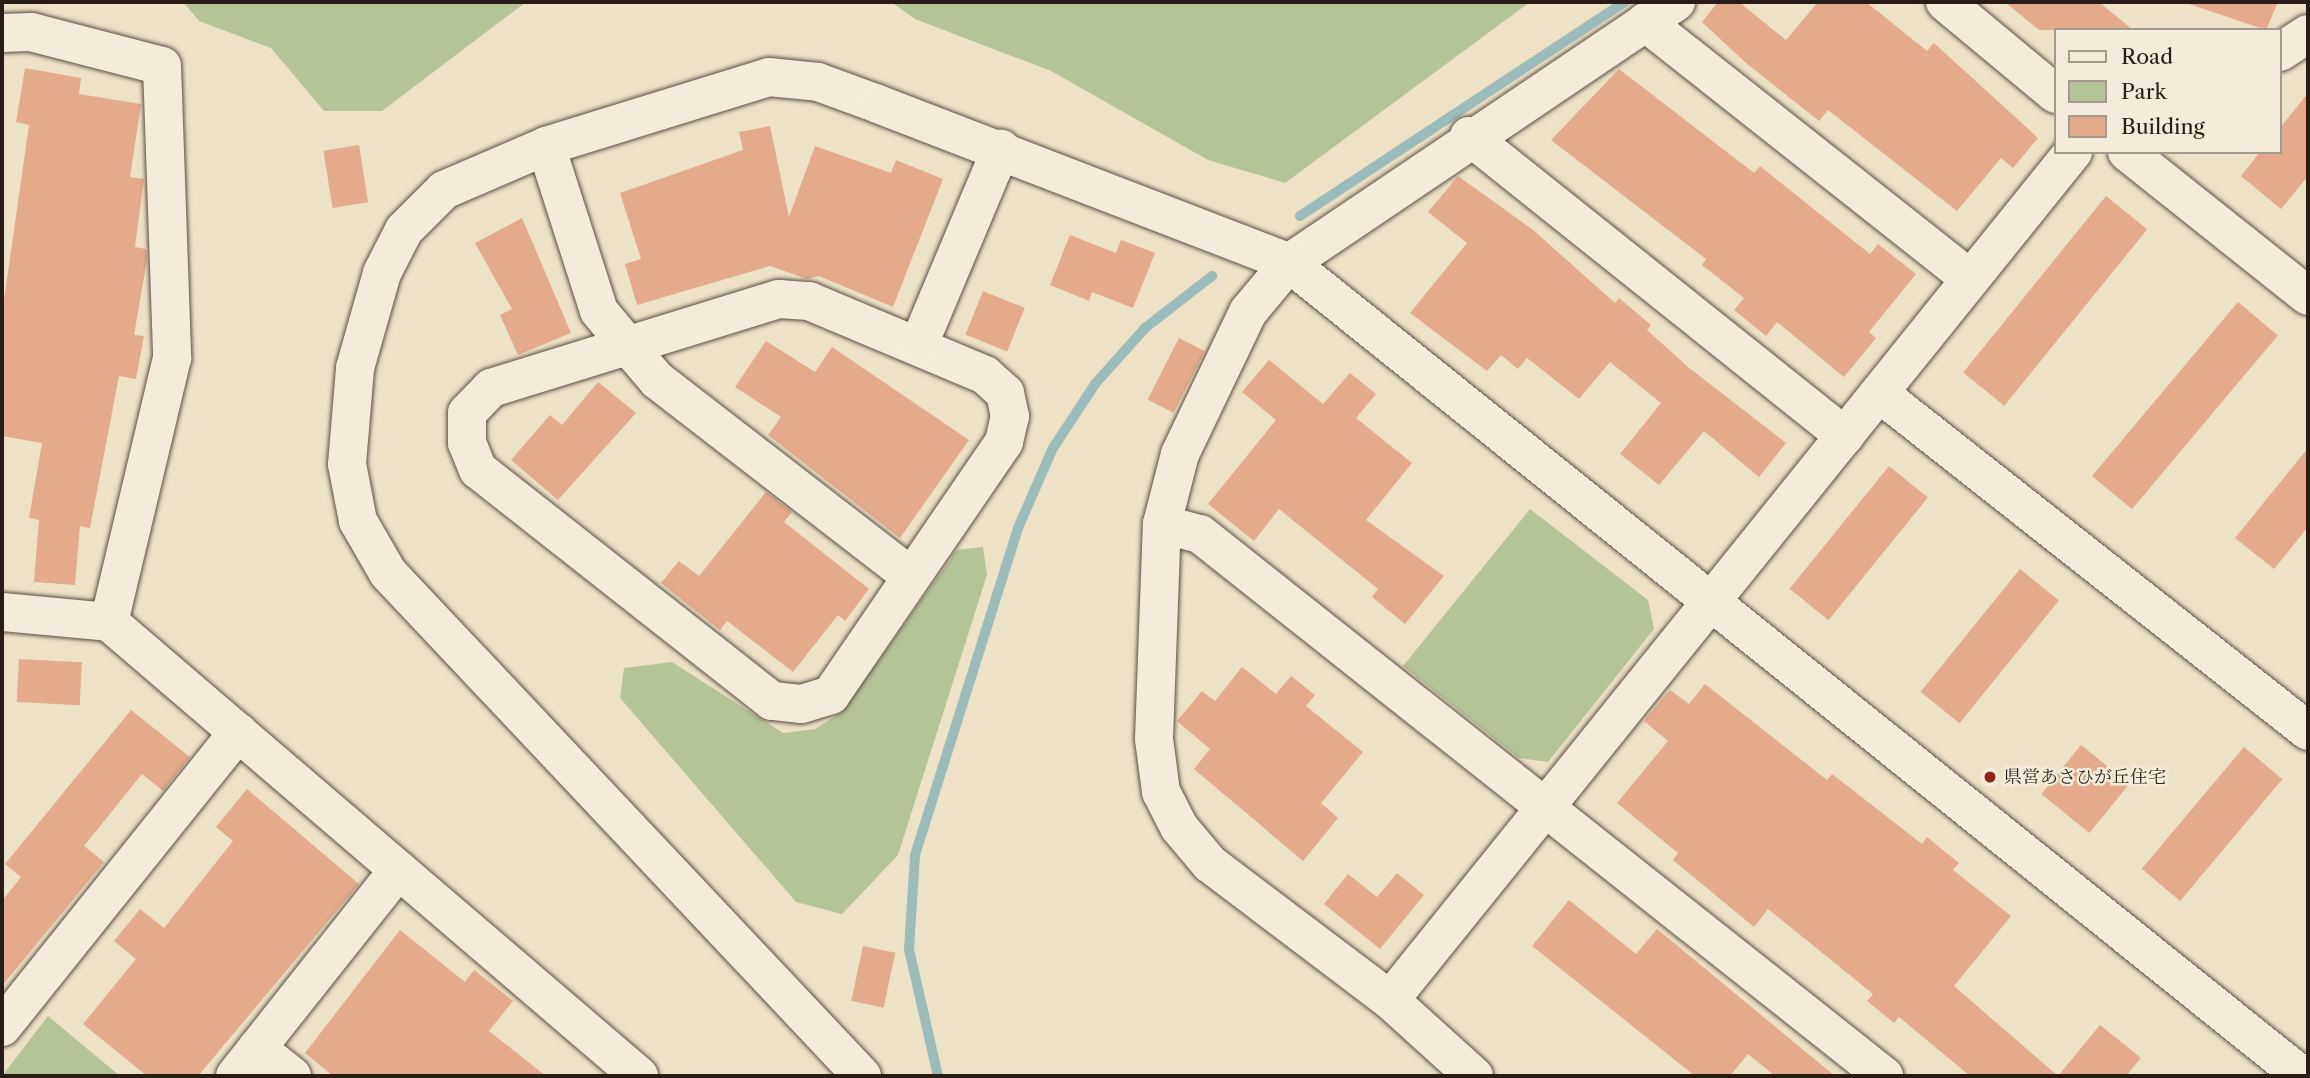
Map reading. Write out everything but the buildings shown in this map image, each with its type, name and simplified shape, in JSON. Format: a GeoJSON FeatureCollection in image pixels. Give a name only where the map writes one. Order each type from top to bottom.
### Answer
{"type":"FeatureCollection","features":[{"type":"Feature","properties":{"kind":"street"},"geometry":{"type":"LineString","coordinates":[[1945,2],[2054,92]]}},
{"type":"Feature","properties":{"kind":"street"},"geometry":{"type":"LineString","coordinates":[[1474,1076],[1390,1000],[1210,864],[1179,827],[1161,792],[1153,739],[1163,524],[1191,430],[1248,312],[1289,263],[1469,136],[1660,12],[1968,277]]}},
{"type":"Feature","properties":{"kind":"street"},"geometry":{"type":"LineString","coordinates":[[2,33],[31,32],[162,66],[172,358],[109,622]]}},
{"type":"Feature","properties":{"kind":"street"},"geometry":{"type":"LineString","coordinates":[[2282,51],[2308,34]]}},
{"type":"Feature","properties":{"kind":"street"},"geometry":{"type":"LineString","coordinates":[[862,1076],[388,573],[358,521],[347,464],[355,368],[382,273],[404,230],[444,190],[545,146],[769,76],[818,82],[1001,149],[1289,263],[2302,1076]]}},
{"type":"Feature","properties":{"kind":"street"},"geometry":{"type":"LineString","coordinates":[[1469,136],[1845,436]]}},
{"type":"Feature","properties":{"kind":"street"},"geometry":{"type":"LineString","coordinates":[[545,146],[599,312],[657,380],[908,574]]}},
{"type":"Feature","properties":{"kind":"street"},"geometry":{"type":"LineString","coordinates":[[919,344],[1001,149]]}},
{"type":"Feature","properties":{"kind":"street"},"geometry":{"type":"LineString","coordinates":[[1390,1000],[1713,602],[1968,277],[2071,154]]}},
{"type":"Feature","properties":{"kind":"street"},"geometry":{"type":"LineString","coordinates":[[2130,154],[2308,296]]}},
{"type":"Feature","properties":{"kind":"street"},"geometry":{"type":"LineString","coordinates":[[779,299],[808,301],[919,344],[985,375],[1005,393],[1010,416],[1004,442],[908,574],[831,695],[801,704],[772,701],[478,470],[467,443],[467,413],[491,388],[779,299]]}},
{"type":"Feature","properties":{"kind":"street"},"geometry":{"type":"LineString","coordinates":[[1879,393],[2308,731]]}},
{"type":"Feature","properties":{"kind":"street"},"geometry":{"type":"LineString","coordinates":[[1163,524],[1200,534],[1884,1076]]}},
{"type":"Feature","properties":{"kind":"street"},"geometry":{"type":"LineString","coordinates":[[2,612],[109,622],[639,1076]]}},
{"type":"Feature","properties":{"kind":"street"},"geometry":{"type":"LineString","coordinates":[[2,1027],[238,732]]}},
{"type":"Feature","properties":{"kind":"street"},"geometry":{"type":"LineString","coordinates":[[292,1076],[246,1062],[398,870]]}},
{"type":"Feature","properties":{"kind":"green space"},"geometry":{"type":"Polygon","coordinates":[[[183,2],[526,2],[382,111],[324,111],[271,48],[199,21],[183,2]]]}},
{"type":"Feature","properties":{"kind":"green space"},"geometry":{"type":"Polygon","coordinates":[[[891,2],[1530,2],[1285,183],[1208,160],[1051,71],[915,19],[891,2]]]}},
{"type":"Feature","properties":{"kind":"green space"},"geometry":{"type":"Polygon","coordinates":[[[1530,509],[1648,600],[1654,629],[1548,762],[1519,758],[1403,666],[1530,509]]]}},
{"type":"Feature","properties":{"kind":"green space"},"geometry":{"type":"Polygon","coordinates":[[[983,547],[987,575],[898,855],[842,914],[796,902],[620,698],[624,668],[672,662],[783,733],[815,729],[842,712],[957,550],[983,547]]]}},
{"type":"Feature","properties":{"kind":"green space"},"geometry":{"type":"Polygon","coordinates":[[[48,1016],[120,1076],[2,1076],[48,1016]]]}},
{"type":"Feature","properties":{"kind":"waterway"},"geometry":{"type":"LineString","coordinates":[[1300,216],[1625,2]]}},
{"type":"Feature","properties":{"kind":"waterway"},"geometry":{"type":"LineString","coordinates":[[938,1076],[909,949],[915,855],[1018,528],[1053,448],[1095,384],[1145,328],[1212,276]]}},
{"type":"Feature","properties":{"kind":"place","name":"県営あさひが丘住宅"},"geometry":{"type":"Point","coordinates":[1990,777]}}]}
